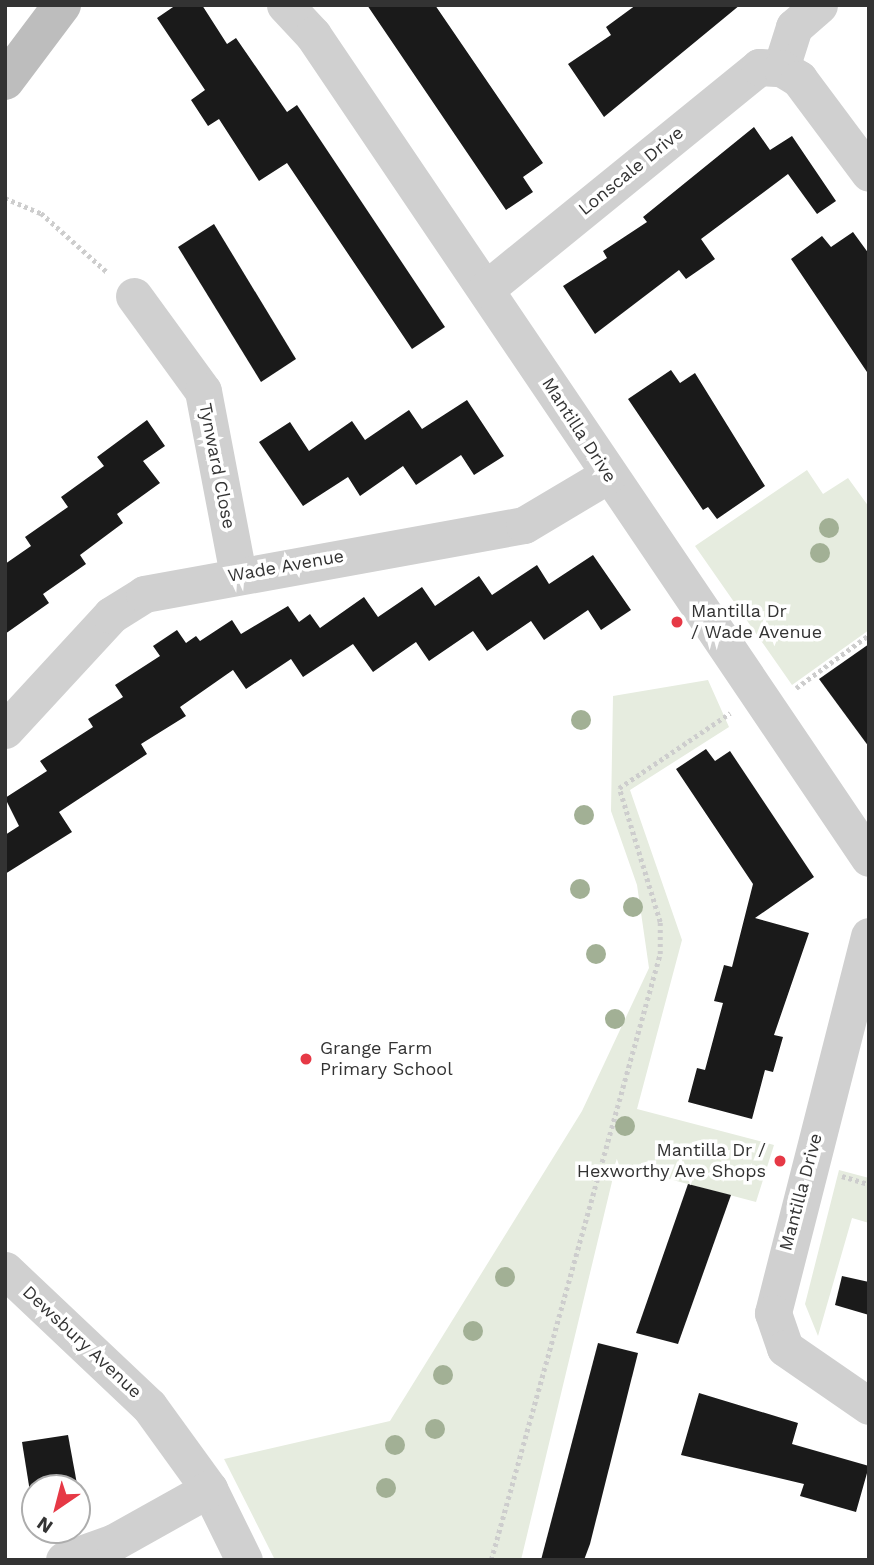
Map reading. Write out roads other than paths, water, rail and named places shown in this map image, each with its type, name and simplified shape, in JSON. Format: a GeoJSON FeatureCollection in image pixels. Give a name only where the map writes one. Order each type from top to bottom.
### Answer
{"type":"FeatureCollection","features":[{"type":"Feature","properties":{"kind":"main road"},"geometry":{"type":"LineString","coordinates":[[5,81],[62,5]]}},
{"type":"Feature","properties":{"kind":"street"},"geometry":{"type":"LineString","coordinates":[[819,5],[794,27],[781,68],[799,79],[869,173]]}},
{"type":"Feature","properties":{"kind":"street","name":"Mantilla Drive"},"geometry":{"type":"LineString","coordinates":[[290,6],[486,289],[608,475],[869,858]]}},
{"type":"Feature","properties":{"kind":"street","name":"Lonscale Drive"},"geometry":{"type":"LineString","coordinates":[[486,289],[760,67],[781,68]]}},
{"type":"Feature","properties":{"kind":"street","name":"Tynward Close"},"geometry":{"type":"LineString","coordinates":[[134,296],[203,391],[238,574]]}},
{"type":"Feature","properties":{"kind":"street","name":"Wade Avenue"},"geometry":{"type":"LineString","coordinates":[[5,730],[111,615],[144,594],[238,574],[524,525],[608,475]]}},
{"type":"Feature","properties":{"kind":"street","name":"Mantilla Drive"},"geometry":{"type":"LineString","coordinates":[[869,936],[861,1003],[773,1313],[785,1348],[869,1406]]}},
{"type":"Feature","properties":{"kind":"street","name":"Dewsbury Avenue"},"geometry":{"type":"LineString","coordinates":[[5,1270],[149,1406],[209,1489],[244,1560]]}},
{"type":"Feature","properties":{"kind":"street"},"geometry":{"type":"LineString","coordinates":[[64,1560],[114,1542],[209,1489]]}},
{"type":"Feature","properties":{"kind":"place","name":"Mantilla Dr / Wade Avenue"},"geometry":{"type":"Point","coordinates":[677,622]}},
{"type":"Feature","properties":{"kind":"place","name":"Grange Farm Primary School"},"geometry":{"type":"Point","coordinates":[306,1059]}},
{"type":"Feature","properties":{"kind":"place","name":"Mantilla Dr / Hexworthy Ave Shops"},"geometry":{"type":"Point","coordinates":[780,1161]}}]}
